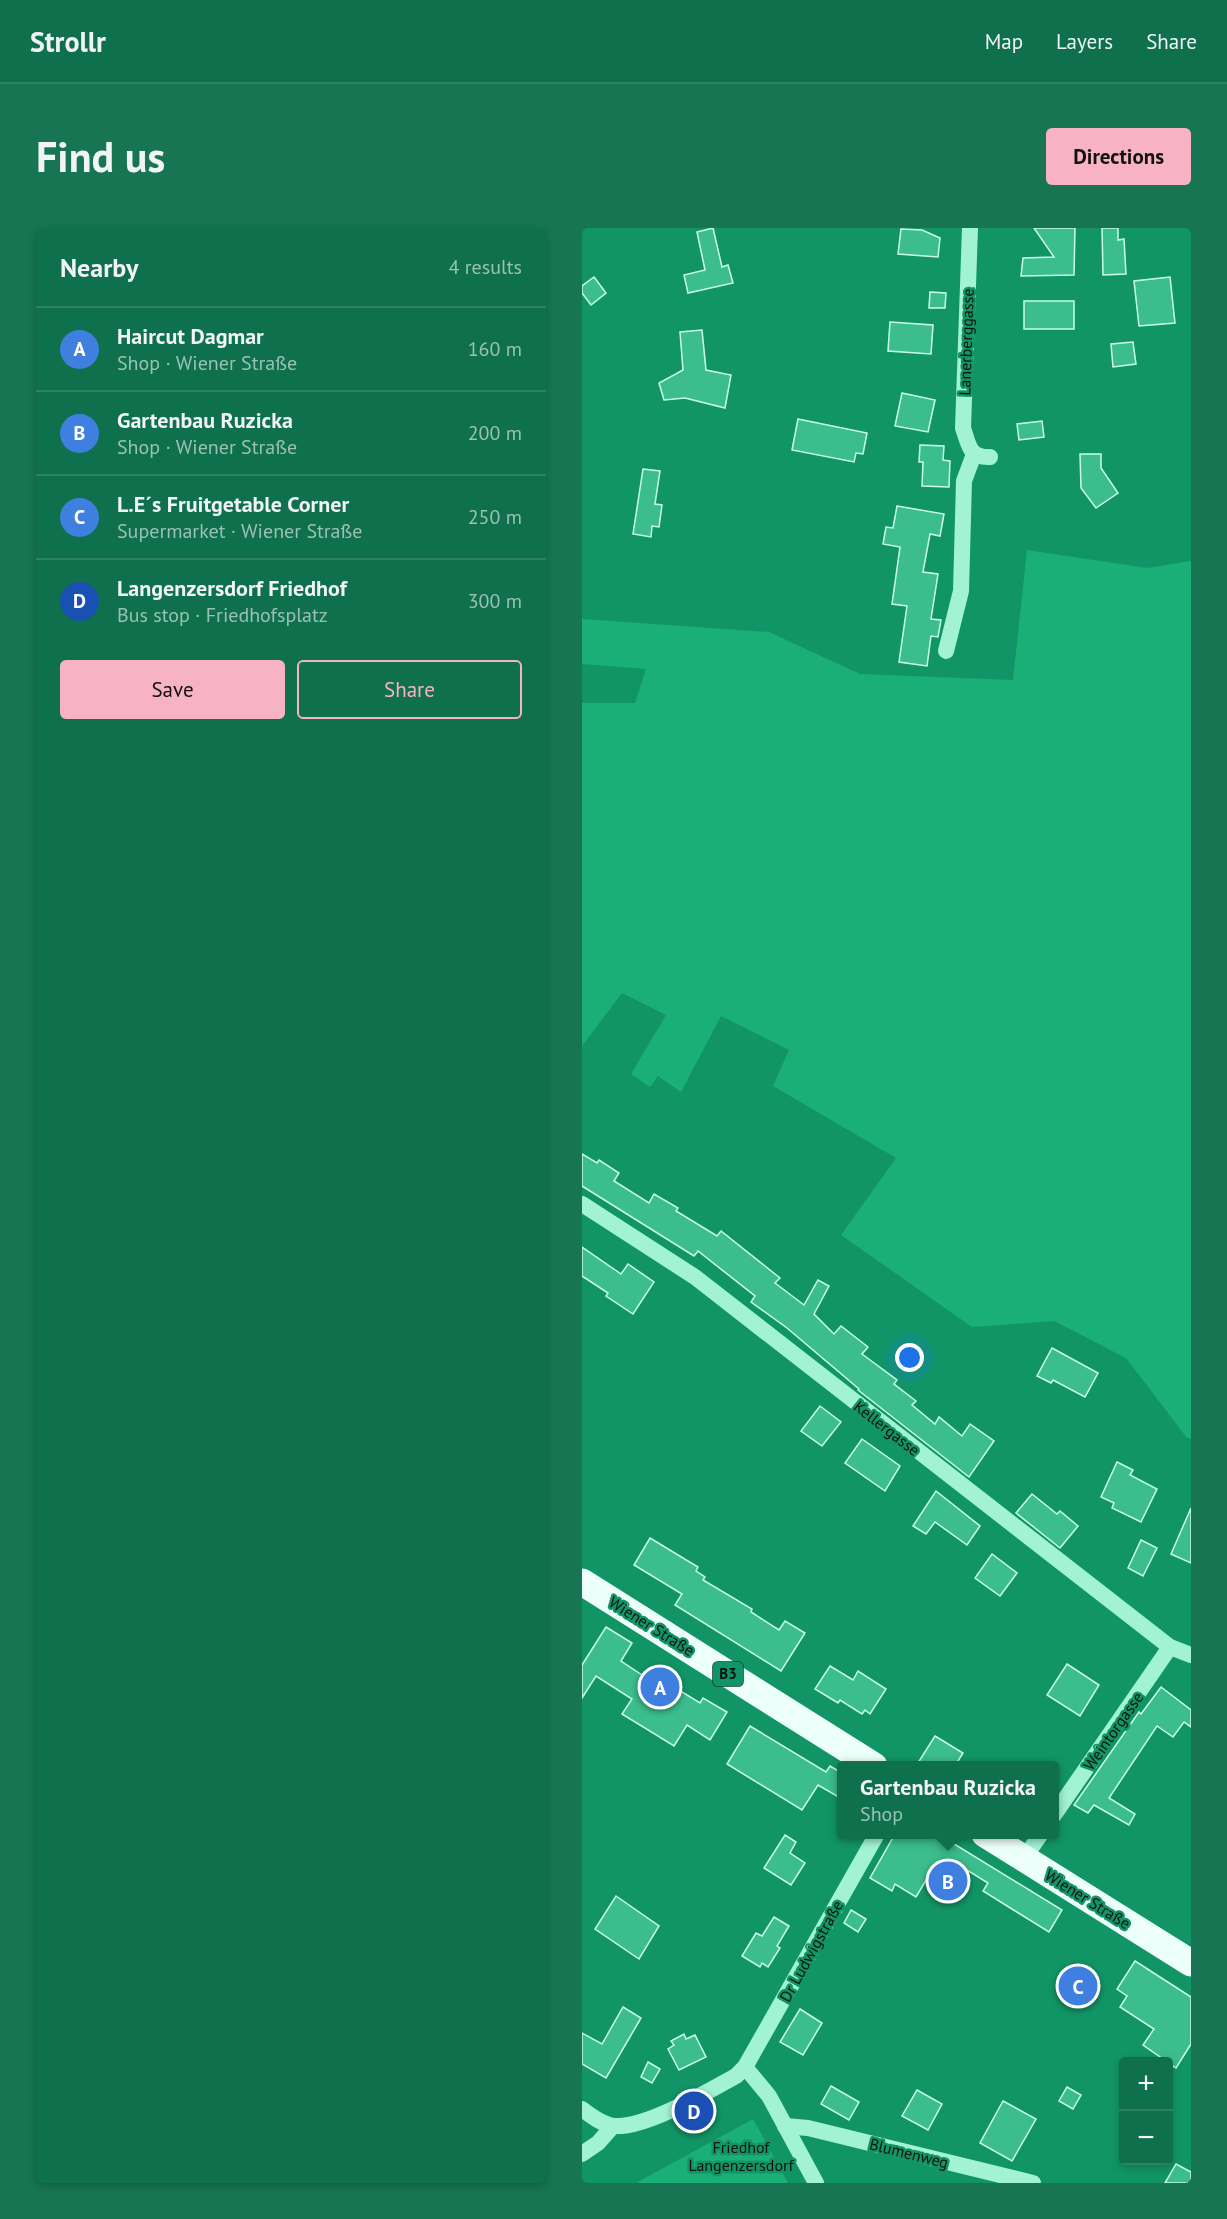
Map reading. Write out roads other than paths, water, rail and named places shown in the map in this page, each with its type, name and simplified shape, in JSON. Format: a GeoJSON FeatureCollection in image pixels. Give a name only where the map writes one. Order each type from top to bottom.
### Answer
{"type":"FeatureCollection","features":[{"type":"Feature","properties":{"kind":"main road","name":"Wiener Straße"},"geometry":{"type":"LineString","coordinates":[[582,1582],[866,1761]]}},
{"type":"Feature","properties":{"kind":"main road","name":"Wiener Straße"},"geometry":{"type":"LineString","coordinates":[[993,1839],[1191,1963]]}},
{"type":"Feature","properties":{"kind":"street","name":"Lanerberggasse"},"geometry":{"type":"LineString","coordinates":[[946,651],[961,591],[964,480],[982,455],[963,428],[970,228]]}},
{"type":"Feature","properties":{"kind":"street","name":"Kellergasse"},"geometry":{"type":"LineString","coordinates":[[582,1204],[694,1277],[1170,1647],[1191,1655]]}},
{"type":"Feature","properties":{"kind":"street","name":"Weintorgasse"},"geometry":{"type":"LineString","coordinates":[[1059,1808],[1170,1647]]}},
{"type":"Feature","properties":{"kind":"street","name":"Dr Ludwigstraße"},"geometry":{"type":"LineString","coordinates":[[745,2067],[874,1839]]}},
{"type":"Feature","properties":{"kind":"street"},"geometry":{"type":"LineString","coordinates":[[1024,1858],[1037,1839]]}},
{"type":"Feature","properties":{"kind":"street"},"geometry":{"type":"LineString","coordinates":[[582,2109],[613,2126],[636,2124],[663,2114],[736,2076],[745,2067],[769,2096],[816,2183]]}},
{"type":"Feature","properties":{"kind":"street"},"geometry":{"type":"LineString","coordinates":[[582,2154],[598,2143],[613,2126]]}},
{"type":"Feature","properties":{"kind":"street","name":"Blumenweg"},"geometry":{"type":"LineString","coordinates":[[785,2126],[808,2128],[1033,2183]]}},
{"type":"Feature","properties":{"kind":"place","name":"Haircut Dagmar"},"geometry":{"type":"Point","coordinates":[660,1687]}},
{"type":"Feature","properties":{"kind":"place","name":"Gartenbau Ruzicka"},"geometry":{"type":"Point","coordinates":[948,1881]}},
{"type":"Feature","properties":{"kind":"place","name":"L.E´s Fruitgetable Corner"},"geometry":{"type":"Point","coordinates":[1078,1986]}},
{"type":"Feature","properties":{"kind":"place","name":"Langenzersdorf Friedhof"},"geometry":{"type":"Point","coordinates":[694,2111]}},
{"type":"Feature","properties":{"kind":"park label","name":"Friedhof Langenzersdorf"},"geometry":{"type":"Point","coordinates":[741,2156]}}]}
